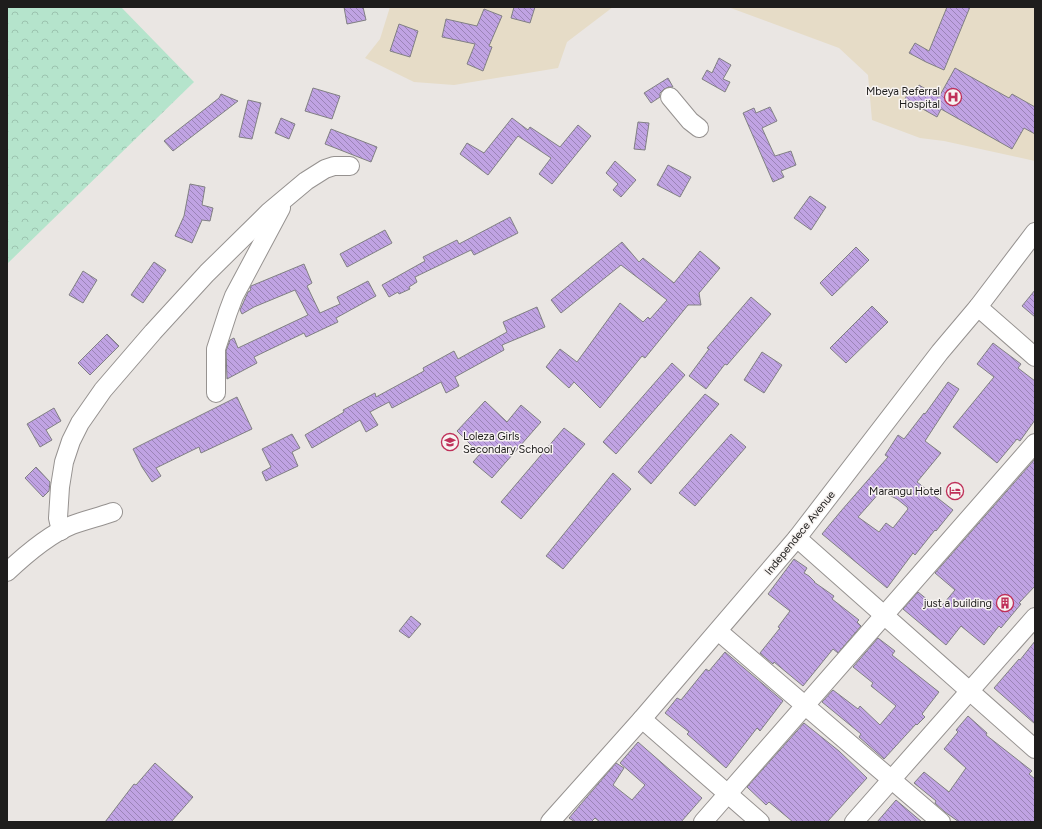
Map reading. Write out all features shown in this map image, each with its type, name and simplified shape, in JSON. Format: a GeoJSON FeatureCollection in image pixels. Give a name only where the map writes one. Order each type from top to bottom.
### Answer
{"type":"FeatureCollection","features":[{"type":"Feature","properties":{"kind":"street"},"geometry":{"type":"LineString","coordinates":[[670,97],[690,121],[699,128]]}},
{"type":"Feature","properties":{"kind":"street"},"geometry":{"type":"LineString","coordinates":[[61,531],[58,518],[60,487],[64,462],[70,441],[80,423],[103,390],[206,272],[269,212],[306,181],[325,169],[334,166],[350,166]]}},
{"type":"Feature","properties":{"kind":"street"},"geometry":{"type":"LineString","coordinates":[[216,392],[216,349],[228,312],[234,296],[286,198]]}},
{"type":"Feature","properties":{"kind":"street","name":"Independece Avenue"},"geometry":{"type":"LineString","coordinates":[[550,822],[642,719],[797,538],[940,352],[978,307],[1035,232]]}},
{"type":"Feature","properties":{"kind":"street"},"geometry":{"type":"LineString","coordinates":[[978,307],[1035,357]]}},
{"type":"Feature","properties":{"kind":"street"},"geometry":{"type":"LineString","coordinates":[[703,822],[1035,443]]}},
{"type":"Feature","properties":{"kind":"street"},"geometry":{"type":"LineString","coordinates":[[7,572],[27,555],[61,531],[72,525],[113,512]]}},
{"type":"Feature","properties":{"kind":"street"},"geometry":{"type":"LineString","coordinates":[[797,538],[1035,749]]}},
{"type":"Feature","properties":{"kind":"street"},"geometry":{"type":"LineString","coordinates":[[854,822],[1035,617]]}},
{"type":"Feature","properties":{"kind":"street"},"geometry":{"type":"LineString","coordinates":[[718,631],[940,822]]}},
{"type":"Feature","properties":{"kind":"street"},"geometry":{"type":"LineString","coordinates":[[642,719],[760,822]]}},
{"type":"Feature","properties":{"kind":"shaded area"},"geometry":{"type":"Polygon","coordinates":[[[390,7],[613,7],[567,42],[558,68],[454,85],[414,82],[365,58],[380,39],[390,7]]]}},
{"type":"Feature","properties":{"kind":"shaded area","name":"Mbeya Referral Hospital"},"geometry":{"type":"Polygon","coordinates":[[[728,7],[1035,7],[1035,161],[944,141],[920,138],[872,120],[868,75],[839,48],[728,7]]]}},
{"type":"Feature","properties":{"kind":"green space"},"geometry":{"type":"Polygon","coordinates":[[[7,7],[121,7],[194,82],[7,264],[7,7]]]}},
{"type":"Feature","properties":{"kind":"building"},"geometry":{"type":"Polygon","coordinates":[[[344,7],[363,7],[366,20],[347,24],[344,7]]]}},
{"type":"Feature","properties":{"kind":"building"},"geometry":{"type":"Polygon","coordinates":[[[514,7],[535,7],[530,23],[511,18],[514,7]]]}},
{"type":"Feature","properties":{"kind":"building"},"geometry":{"type":"Polygon","coordinates":[[[947,7],[970,7],[944,70],[909,53],[915,43],[929,51],[947,7]]]}},
{"type":"Feature","properties":{"kind":"building"},"geometry":{"type":"Polygon","coordinates":[[[484,9],[502,16],[489,46],[492,47],[483,71],[467,64],[475,44],[442,37],[446,19],[477,26],[484,9]]]}},
{"type":"Feature","properties":{"kind":"building"},"geometry":{"type":"Polygon","coordinates":[[[399,24],[418,31],[410,57],[390,51],[399,24]]]}},
{"type":"Feature","properties":{"kind":"building"},"geometry":{"type":"Polygon","coordinates":[[[719,58],[731,65],[723,79],[730,82],[725,92],[702,79],[707,70],[712,73],[719,58]]]}},
{"type":"Feature","properties":{"kind":"building"},"geometry":{"type":"Polygon","coordinates":[[[955,68],[1009,98],[1012,94],[1035,107],[1035,134],[1024,128],[1012,149],[941,109],[937,117],[905,99],[910,89],[915,92],[919,85],[939,97],[955,68]]]}},
{"type":"Feature","properties":{"kind":"building"},"geometry":{"type":"Polygon","coordinates":[[[668,78],[673,87],[664,89],[660,93],[660,97],[651,103],[644,93],[668,78]]]}},
{"type":"Feature","properties":{"kind":"building"},"geometry":{"type":"Polygon","coordinates":[[[313,88],[340,96],[332,119],[305,111],[313,88]]]}},
{"type":"Feature","properties":{"kind":"building"},"geometry":{"type":"Polygon","coordinates":[[[221,94],[238,101],[173,151],[164,141],[219,98],[221,94]]]}},
{"type":"Feature","properties":{"kind":"building"},"geometry":{"type":"Polygon","coordinates":[[[248,100],[261,103],[252,139],[239,137],[248,100]]]}},
{"type":"Feature","properties":{"kind":"building"},"geometry":{"type":"Polygon","coordinates":[[[770,107],[777,121],[762,128],[775,156],[791,151],[796,165],[781,171],[784,177],[773,182],[743,113],[754,108],[756,113],[770,107]]]}},
{"type":"Feature","properties":{"kind":"building"},"geometry":{"type":"Polygon","coordinates":[[[281,118],[295,124],[289,139],[275,133],[281,118]]]}},
{"type":"Feature","properties":{"kind":"building"},"geometry":{"type":"Polygon","coordinates":[[[512,118],[528,130],[530,127],[560,147],[578,125],[591,136],[552,184],[539,174],[551,158],[518,136],[488,175],[460,154],[467,143],[484,153],[512,118]]]}},
{"type":"Feature","properties":{"kind":"building"},"geometry":{"type":"Polygon","coordinates":[[[638,122],[649,123],[645,150],[634,149],[638,122]]]}},
{"type":"Feature","properties":{"kind":"building"},"geometry":{"type":"Polygon","coordinates":[[[331,129],[377,147],[371,162],[325,144],[331,129]]]}},
{"type":"Feature","properties":{"kind":"building"},"geometry":{"type":"Polygon","coordinates":[[[615,161],[636,180],[621,197],[613,190],[618,184],[606,173],[615,161]]]}},
{"type":"Feature","properties":{"kind":"building"},"geometry":{"type":"Polygon","coordinates":[[[668,165],[691,177],[680,197],[657,185],[668,165]]]}},
{"type":"Feature","properties":{"kind":"building"},"geometry":{"type":"Polygon","coordinates":[[[190,184],[205,187],[202,205],[213,208],[210,221],[202,220],[192,243],[175,236],[184,216],[190,184]]]}},
{"type":"Feature","properties":{"kind":"building"},"geometry":{"type":"Polygon","coordinates":[[[810,196],[826,207],[811,230],[794,218],[810,196]]]}},
{"type":"Feature","properties":{"kind":"building"},"geometry":{"type":"Polygon","coordinates":[[[510,217],[518,233],[474,255],[471,250],[415,277],[417,282],[409,287],[410,289],[399,294],[398,292],[389,297],[382,285],[425,261],[423,257],[457,240],[459,244],[510,217]]]}},
{"type":"Feature","properties":{"kind":"building"},"geometry":{"type":"Polygon","coordinates":[[[385,230],[392,243],[347,267],[340,254],[385,230]]]}},
{"type":"Feature","properties":{"kind":"building"},"geometry":{"type":"Polygon","coordinates":[[[622,242],[639,262],[643,258],[674,283],[700,251],[720,268],[699,293],[701,305],[688,305],[645,358],[642,356],[600,408],[574,382],[569,388],[546,367],[560,349],[577,362],[620,303],[643,322],[648,317],[650,319],[667,300],[621,265],[561,313],[551,300],[622,242]]]}},
{"type":"Feature","properties":{"kind":"building"},"geometry":{"type":"Polygon","coordinates":[[[856,247],[869,260],[832,296],[820,283],[856,247]]]}},
{"type":"Feature","properties":{"kind":"building"},"geometry":{"type":"Polygon","coordinates":[[[154,262],[166,270],[143,303],[131,295],[154,262]]]}},
{"type":"Feature","properties":{"kind":"building"},"geometry":{"type":"Polygon","coordinates":[[[304,264],[312,283],[307,286],[320,313],[340,304],[337,297],[368,281],[376,296],[336,318],[338,322],[306,337],[304,333],[254,357],[257,363],[227,379],[226,351],[230,340],[234,338],[238,348],[308,315],[295,290],[254,307],[242,314],[240,310],[248,292],[251,290],[251,286],[304,264]]]}},
{"type":"Feature","properties":{"kind":"building"},"geometry":{"type":"Polygon","coordinates":[[[83,271],[97,280],[83,303],[69,295],[83,271]]]}},
{"type":"Feature","properties":{"kind":"building"},"geometry":{"type":"Polygon","coordinates":[[[1035,290],[1035,317],[1022,306],[1035,290]]]}},
{"type":"Feature","properties":{"kind":"building"},"geometry":{"type":"Polygon","coordinates":[[[751,297],[771,314],[727,365],[725,364],[706,389],[689,376],[709,349],[707,348],[751,297]]]}},
{"type":"Feature","properties":{"kind":"building"},"geometry":{"type":"Polygon","coordinates":[[[872,306],[888,322],[846,363],[830,348],[872,306]]]}},
{"type":"Feature","properties":{"kind":"building"},"geometry":{"type":"Polygon","coordinates":[[[537,307],[545,327],[502,345],[504,350],[455,377],[459,386],[446,393],[441,382],[392,408],[389,402],[370,412],[378,425],[366,432],[360,420],[312,448],[305,435],[344,412],[343,410],[375,393],[376,397],[424,371],[423,368],[454,351],[458,359],[507,332],[503,322],[537,307]]]}},
{"type":"Feature","properties":{"kind":"building"},"geometry":{"type":"Polygon","coordinates":[[[107,334],[119,346],[90,375],[78,363],[107,334]]]}},
{"type":"Feature","properties":{"kind":"building"},"geometry":{"type":"Polygon","coordinates":[[[993,343],[1021,364],[1018,368],[1035,381],[1035,420],[1020,441],[1017,439],[997,463],[953,427],[994,377],[977,364],[993,343]]]}},
{"type":"Feature","properties":{"kind":"building"},"geometry":{"type":"Polygon","coordinates":[[[762,352],[782,365],[764,393],[744,380],[762,352]]]}},
{"type":"Feature","properties":{"kind":"building"},"geometry":{"type":"Polygon","coordinates":[[[672,363],[685,375],[616,454],[603,442],[672,363]]]}},
{"type":"Feature","properties":{"kind":"building"},"geometry":{"type":"Polygon","coordinates":[[[948,382],[959,389],[925,441],[941,453],[917,482],[953,510],[915,555],[913,553],[887,588],[822,534],[888,457],[885,455],[898,435],[904,439],[924,413],[925,414],[948,382]],[[881,491],[858,517],[879,532],[886,523],[893,528],[908,509],[897,499],[881,491]]]}},
{"type":"Feature","properties":{"kind":"building"},"geometry":{"type":"Polygon","coordinates":[[[705,394],[719,404],[651,484],[638,472],[705,394]]]}},
{"type":"Feature","properties":{"kind":"building"},"geometry":{"type":"Polygon","coordinates":[[[237,397],[252,429],[201,453],[199,447],[156,468],[161,476],[152,482],[133,449],[237,397]]]}},
{"type":"Feature","properties":{"kind":"building"},"geometry":{"type":"Polygon","coordinates":[[[485,401],[507,422],[521,405],[541,422],[492,478],[473,462],[480,454],[457,431],[485,401]]]}},
{"type":"Feature","properties":{"kind":"building"},"geometry":{"type":"Polygon","coordinates":[[[54,408],[61,421],[46,430],[52,440],[40,447],[27,424],[54,408]]]}},
{"type":"Feature","properties":{"kind":"building"},"geometry":{"type":"Polygon","coordinates":[[[564,428],[585,444],[521,519],[501,502],[564,428]]]}},
{"type":"Feature","properties":{"kind":"building"},"geometry":{"type":"Polygon","coordinates":[[[292,434],[300,448],[292,452],[298,466],[266,481],[262,472],[271,467],[262,449],[292,434]]]}},
{"type":"Feature","properties":{"kind":"building"},"geometry":{"type":"Polygon","coordinates":[[[731,434],[746,447],[695,506],[679,493],[731,434]]]}},
{"type":"Feature","properties":{"kind":"building"},"geometry":{"type":"Polygon","coordinates":[[[1035,459],[1035,586],[1019,603],[1021,604],[1001,628],[999,626],[984,645],[961,626],[946,645],[903,609],[918,592],[939,609],[955,590],[935,573],[1035,459]]]}},
{"type":"Feature","properties":{"kind":"building"},"geometry":{"type":"Polygon","coordinates":[[[36,467],[50,482],[49,491],[43,497],[25,478],[36,467]]]}},
{"type":"Feature","properties":{"kind":"building"},"geometry":{"type":"Polygon","coordinates":[[[613,473],[631,489],[563,569],[546,556],[613,473]]]}},
{"type":"Feature","properties":{"kind":"building"},"geometry":{"type":"Polygon","coordinates":[[[794,559],[807,568],[804,573],[834,596],[832,599],[859,620],[857,622],[861,626],[838,653],[833,649],[803,686],[774,662],[773,664],[760,653],[780,628],[778,627],[790,611],[768,594],[794,559]]]}},
{"type":"Feature","properties":{"kind":"building"},"geometry":{"type":"Polygon","coordinates":[[[411,616],[421,624],[409,638],[399,631],[411,616]]]}},
{"type":"Feature","properties":{"kind":"building"},"geometry":{"type":"Polygon","coordinates":[[[878,638],[895,651],[892,655],[939,692],[922,714],[925,717],[917,725],[916,724],[884,759],[859,737],[861,734],[822,702],[833,690],[858,709],[860,706],[880,725],[896,706],[871,686],[873,683],[853,667],[878,638]]]}},
{"type":"Feature","properties":{"kind":"building"},"geometry":{"type":"Polygon","coordinates":[[[1035,641],[1035,724],[994,688],[1035,641]]]}},
{"type":"Feature","properties":{"kind":"building"},"geometry":{"type":"Polygon","coordinates":[[[725,652],[783,701],[760,731],[757,728],[726,768],[687,734],[689,732],[665,713],[677,698],[681,700],[706,669],[709,671],[725,652]]]}},
{"type":"Feature","properties":{"kind":"building"},"geometry":{"type":"Polygon","coordinates":[[[968,716],[987,733],[986,735],[1032,771],[1029,774],[1035,779],[1035,822],[959,822],[945,812],[935,803],[936,801],[914,783],[924,772],[949,792],[966,768],[944,749],[958,732],[956,730],[968,716]]]}},
{"type":"Feature","properties":{"kind":"building"},"geometry":{"type":"Polygon","coordinates":[[[804,723],[839,751],[867,778],[827,822],[793,822],[769,802],[766,805],[747,787],[804,723]]]}},
{"type":"Feature","properties":{"kind":"building"},"geometry":{"type":"Polygon","coordinates":[[[638,742],[702,798],[681,822],[600,822],[595,818],[591,822],[575,822],[569,818],[616,763],[624,768],[613,785],[632,800],[645,785],[620,763],[638,742]]]}},
{"type":"Feature","properties":{"kind":"building"},"geometry":{"type":"Polygon","coordinates":[[[155,763],[193,797],[171,822],[105,822],[134,784],[136,785],[155,763]]]}},
{"type":"Feature","properties":{"kind":"building"},"geometry":{"type":"Polygon","coordinates":[[[896,800],[922,822],[877,822],[896,800]]]}},
{"type":"Feature","properties":{"kind":"place","name":"Mbeya Referral Hospital"},"geometry":{"type":"Point","coordinates":[953,97]}},
{"type":"Feature","properties":{"kind":"place","name":"Loleza Girls Secondary School"},"geometry":{"type":"Point","coordinates":[450,442]}},
{"type":"Feature","properties":{"kind":"place","name":"Marangu Hotel"},"geometry":{"type":"Point","coordinates":[955,491]}},
{"type":"Feature","properties":{"kind":"place","name":"just a building"},"geometry":{"type":"Point","coordinates":[1005,603]}}]}
